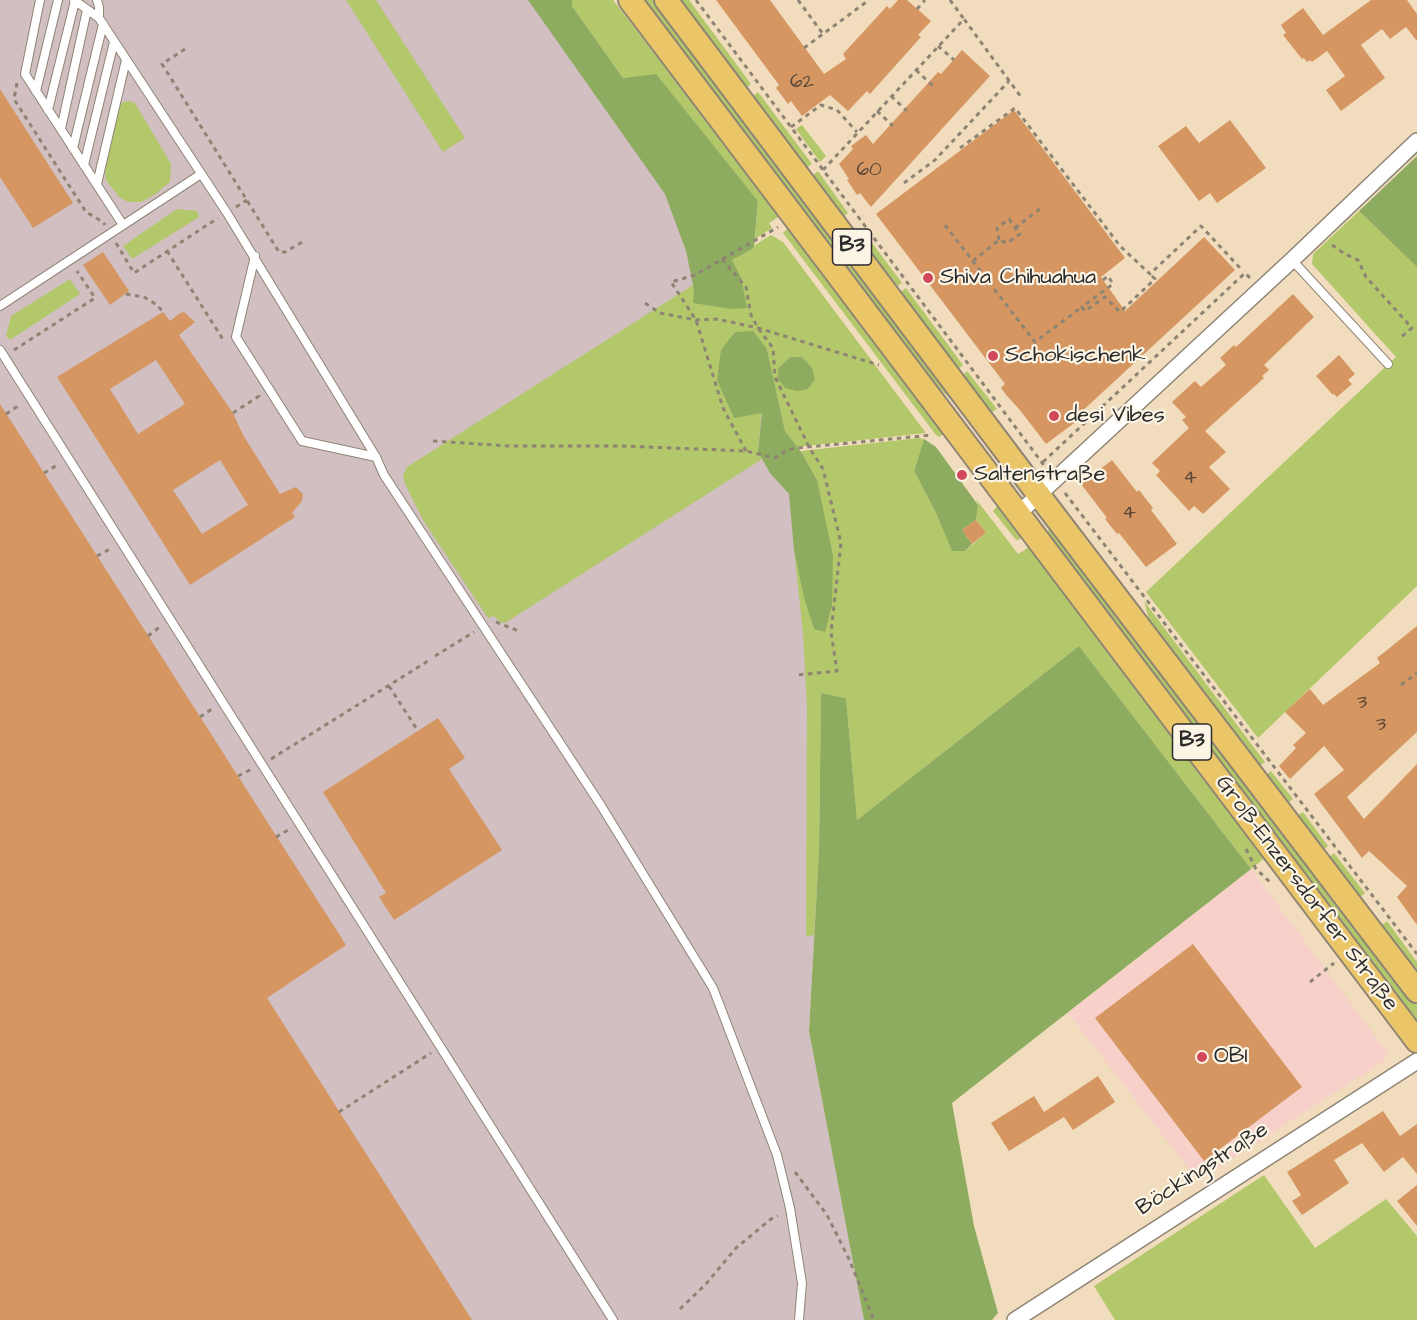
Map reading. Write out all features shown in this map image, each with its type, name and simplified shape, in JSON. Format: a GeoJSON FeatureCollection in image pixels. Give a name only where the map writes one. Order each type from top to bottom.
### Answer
{"type":"FeatureCollection","features":[{"type":"Feature","properties":{"kind":"main road","name":"Groß-Enzersdorfer Straße"},"geometry":{"type":"LineString","coordinates":[[630,0],[1417,1041]]}},
{"type":"Feature","properties":{"kind":"main road","name":"Groß-Enzersdorfer Straße"},"geometry":{"type":"LineString","coordinates":[[666,0],[1038,494],[1417,991]]}},
{"type":"Feature","properties":{"kind":"street"},"geometry":{"type":"LineString","coordinates":[[1019,513],[1417,141]]}},
{"type":"Feature","properties":{"kind":"street","name":"Böckingstraße"},"geometry":{"type":"LineString","coordinates":[[1015,1320],[1365,1092],[1417,1061]]}},
{"type":"Feature","properties":{"kind":"lane"},"geometry":{"type":"LineString","coordinates":[[40,0],[25,74],[123,225]]}},
{"type":"Feature","properties":{"kind":"lane"},"geometry":{"type":"LineString","coordinates":[[36,91],[58,0]]}},
{"type":"Feature","properties":{"kind":"lane"},"geometry":{"type":"LineString","coordinates":[[73,148],[101,21],[97,0]]}},
{"type":"Feature","properties":{"kind":"lane"},"geometry":{"type":"LineString","coordinates":[[48,110],[74,1],[101,21],[255,256],[266,279],[376,457],[384,475],[600,804],[713,988],[777,1155],[790,1212],[802,1283],[799,1320]]}},
{"type":"Feature","properties":{"kind":"lane"},"geometry":{"type":"LineString","coordinates":[[60,129],[87,10]]}},
{"type":"Feature","properties":{"kind":"lane"},"geometry":{"type":"LineString","coordinates":[[84,165],[114,42]]}},
{"type":"Feature","properties":{"kind":"lane"},"geometry":{"type":"LineString","coordinates":[[97,184],[126,60]]}},
{"type":"Feature","properties":{"kind":"lane"},"geometry":{"type":"LineString","coordinates":[[0,306],[201,174]]}},
{"type":"Feature","properties":{"kind":"lane"},"geometry":{"type":"LineString","coordinates":[[255,256],[236,337],[302,441],[376,457]]}},
{"type":"Feature","properties":{"kind":"lane"},"geometry":{"type":"LineString","coordinates":[[1292,260],[1388,364]]}},
{"type":"Feature","properties":{"kind":"lane"},"geometry":{"type":"LineString","coordinates":[[2,353],[613,1320]]}},
{"type":"Feature","properties":{"kind":"path"},"geometry":{"type":"LineString","coordinates":[[696,0],[1048,470]]}},
{"type":"Feature","properties":{"kind":"path"},"geometry":{"type":"LineString","coordinates":[[798,0],[824,33]]}},
{"type":"Feature","properties":{"kind":"path"},"geometry":{"type":"LineString","coordinates":[[804,48],[869,0]]}},
{"type":"Feature","properties":{"kind":"path"},"geometry":{"type":"LineString","coordinates":[[917,9],[925,0]]}},
{"type":"Feature","properties":{"kind":"path"},"geometry":{"type":"LineString","coordinates":[[950,0],[1021,97]]}},
{"type":"Feature","properties":{"kind":"path"},"geometry":{"type":"LineString","coordinates":[[823,170],[964,19]]}},
{"type":"Feature","properties":{"kind":"path"},"geometry":{"type":"LineString","coordinates":[[938,46],[954,60]]}},
{"type":"Feature","properties":{"kind":"path"},"geometry":{"type":"LineString","coordinates":[[185,49],[162,64],[279,252],[285,252],[306,240]]}},
{"type":"Feature","properties":{"kind":"path"},"geometry":{"type":"LineString","coordinates":[[916,70],[933,86]]}},
{"type":"Feature","properties":{"kind":"path"},"geometry":{"type":"LineString","coordinates":[[904,183],[935,160],[1009,81]]}},
{"type":"Feature","properties":{"kind":"path"},"geometry":{"type":"LineString","coordinates":[[891,96],[907,111]]}},
{"type":"Feature","properties":{"kind":"path"},"geometry":{"type":"LineString","coordinates":[[791,127],[821,105],[837,110],[857,132]]}},
{"type":"Feature","properties":{"kind":"path"},"geometry":{"type":"LineString","coordinates":[[960,148],[1015,108],[1120,246],[1155,279],[1120,312],[1105,297],[1085,311],[1082,306]]}},
{"type":"Feature","properties":{"kind":"path"},"geometry":{"type":"LineString","coordinates":[[877,111],[893,126]]}},
{"type":"Feature","properties":{"kind":"path"},"geometry":{"type":"LineString","coordinates":[[1016,228],[1041,208]]}},
{"type":"Feature","properties":{"kind":"path"},"geometry":{"type":"LineString","coordinates":[[746,451],[723,408],[696,320],[671,282],[695,275],[776,229],[791,212]]}},
{"type":"Feature","properties":{"kind":"path"},"geometry":{"type":"LineString","coordinates":[[1009,219],[1020,234],[1007,243],[999,240],[997,228],[1009,219]]}},
{"type":"Feature","properties":{"kind":"path"},"geometry":{"type":"LineString","coordinates":[[945,225],[1035,342],[1113,284],[1108,276],[1103,280]]}},
{"type":"Feature","properties":{"kind":"path"},"geometry":{"type":"LineString","coordinates":[[1149,274],[1201,226],[1241,269]]}},
{"type":"Feature","properties":{"kind":"path"},"geometry":{"type":"LineString","coordinates":[[973,261],[999,240]]}},
{"type":"Feature","properties":{"kind":"path"},"geometry":{"type":"LineString","coordinates":[[1328,246],[1336,246],[1345,254],[1358,260],[1366,278],[1412,328],[1400,338]]}},
{"type":"Feature","properties":{"kind":"path"},"geometry":{"type":"LineString","coordinates":[[167,251],[228,348]]}},
{"type":"Feature","properties":{"kind":"path"},"geometry":{"type":"LineString","coordinates":[[2,353],[95,298],[70,259]]}},
{"type":"Feature","properties":{"kind":"path"},"geometry":{"type":"LineString","coordinates":[[722,260],[746,287],[751,315],[773,348],[775,377],[809,447],[823,469],[841,543],[831,632],[837,671],[797,675]]}},
{"type":"Feature","properties":{"kind":"path"},"geometry":{"type":"LineString","coordinates":[[1036,467],[1245,273]]}},
{"type":"Feature","properties":{"kind":"path"},"geometry":{"type":"LineString","coordinates":[[126,294],[144,297],[163,312]]}},
{"type":"Feature","properties":{"kind":"path"},"geometry":{"type":"LineString","coordinates":[[645,303],[660,313],[696,320],[717,319],[758,328],[879,365]]}},
{"type":"Feature","properties":{"kind":"path"},"geometry":{"type":"LineString","coordinates":[[233,413],[259,396],[253,386]]}},
{"type":"Feature","properties":{"kind":"path"},"geometry":{"type":"LineString","coordinates":[[6,414],[23,403]]}},
{"type":"Feature","properties":{"kind":"path"},"geometry":{"type":"LineString","coordinates":[[433,441],[510,446],[623,446],[746,451],[774,458],[787,450],[932,435]]}},
{"type":"Feature","properties":{"kind":"path"},"geometry":{"type":"LineString","coordinates":[[44,473],[61,463]]}},
{"type":"Feature","properties":{"kind":"path"},"geometry":{"type":"LineString","coordinates":[[1062,489],[1417,954]]}},
{"type":"Feature","properties":{"kind":"path"},"geometry":{"type":"LineString","coordinates":[[97,556],[114,547]]}},
{"type":"Feature","properties":{"kind":"path"},"geometry":{"type":"LineString","coordinates":[[148,636],[162,624]]}},
{"type":"Feature","properties":{"kind":"path"},"geometry":{"type":"LineString","coordinates":[[238,776],[261,762],[276,758],[428,661]]}},
{"type":"Feature","properties":{"kind":"path"},"geometry":{"type":"LineString","coordinates":[[1401,685],[1417,673]]}},
{"type":"Feature","properties":{"kind":"path"},"geometry":{"type":"LineString","coordinates":[[389,686],[418,731]]}},
{"type":"Feature","properties":{"kind":"path"},"geometry":{"type":"LineString","coordinates":[[200,717],[216,707]]}},
{"type":"Feature","properties":{"kind":"path"},"geometry":{"type":"LineString","coordinates":[[1310,982],[1337,961]]}},
{"type":"Feature","properties":{"kind":"path"},"geometry":{"type":"LineString","coordinates":[[339,1112],[441,1047]]}},
{"type":"Feature","properties":{"kind":"path"},"geometry":{"type":"LineString","coordinates":[[777,1155],[794,1171],[827,1215],[849,1259],[874,1320]]}},
{"type":"Feature","properties":{"kind":"path"},"geometry":{"type":"LineString","coordinates":[[680,1309],[706,1284],[736,1248],[771,1219],[790,1212]]}},
{"type":"Feature","properties":{"kind":"shaded area"},"geometry":{"type":"Polygon","coordinates":[[[0,0],[548,0],[724,235],[811,547],[819,850],[809,1031],[864,1320],[0,1320],[0,0]]]}},
{"type":"Feature","properties":{"kind":"shaded area"},"geometry":{"type":"Polygon","coordinates":[[[1251,869],[1388,1053],[1384,1061],[1198,1181],[1068,1013],[1251,869]]]}},
{"type":"Feature","properties":{"kind":"green space"},"geometry":{"type":"Polygon","coordinates":[[[346,0],[376,0],[465,138],[443,152],[346,0]]]}},
{"type":"Feature","properties":{"kind":"green space"},"geometry":{"type":"Polygon","coordinates":[[[528,0],[572,0],[572,6],[623,78],[656,74],[758,201],[754,248],[732,260],[741,277],[747,308],[732,309],[693,303],[694,290],[686,251],[665,194],[528,0]]]}},
{"type":"Feature","properties":{"kind":"green space"},"geometry":{"type":"Polygon","coordinates":[[[572,0],[613,0],[780,216],[769,223],[772,228],[755,239],[758,201],[656,75],[623,78],[572,6],[572,0]]]}},
{"type":"Feature","properties":{"kind":"green space"},"geometry":{"type":"Polygon","coordinates":[[[644,0],[656,0],[960,403],[956,405],[927,375],[644,0]]]}},
{"type":"Feature","properties":{"kind":"green space"},"geometry":{"type":"Polygon","coordinates":[[[681,0],[689,0],[751,84],[746,88],[681,0]]]}},
{"type":"Feature","properties":{"kind":"green space"},"geometry":{"type":"Polygon","coordinates":[[[758,92],[812,164],[806,168],[753,96],[758,92]]]}},
{"type":"Feature","properties":{"kind":"green space"},"geometry":{"type":"Polygon","coordinates":[[[123,102],[135,103],[171,164],[170,182],[141,202],[128,202],[119,197],[106,180],[105,171],[119,106],[123,102]]]}},
{"type":"Feature","properties":{"kind":"green space"},"geometry":{"type":"Polygon","coordinates":[[[802,125],[826,156],[820,162],[796,129],[802,125]]]}},
{"type":"Feature","properties":{"kind":"green space"},"geometry":{"type":"Polygon","coordinates":[[[1417,156],[1417,267],[1359,211],[1417,156]]]}},
{"type":"Feature","properties":{"kind":"green space"},"geometry":{"type":"Polygon","coordinates":[[[818,171],[848,213],[843,217],[812,176],[818,171]]]}},
{"type":"Feature","properties":{"kind":"green space"},"geometry":{"type":"Polygon","coordinates":[[[177,209],[197,211],[199,217],[132,259],[123,246],[177,209]]]}},
{"type":"Feature","properties":{"kind":"green space"},"geometry":{"type":"Polygon","coordinates":[[[1359,211],[1417,267],[1417,586],[1258,738],[1146,592],[1396,357],[1312,264],[1313,254],[1359,211]]]}},
{"type":"Feature","properties":{"kind":"green space"},"geometry":{"type":"Polygon","coordinates":[[[788,228],[944,433],[939,437],[783,233],[788,228]]]}},
{"type":"Feature","properties":{"kind":"green space"},"geometry":{"type":"Polygon","coordinates":[[[862,231],[902,283],[896,287],[856,234],[862,231]]]}},
{"type":"Feature","properties":{"kind":"green space"},"geometry":{"type":"Polygon","coordinates":[[[771,235],[783,242],[926,433],[797,447],[785,431],[767,349],[758,451],[762,459],[505,623],[500,622],[494,616],[488,618],[423,520],[405,484],[403,476],[407,467],[693,285],[694,290],[741,277],[732,260],[771,235]]]}},
{"type":"Feature","properties":{"kind":"green space"},"geometry":{"type":"Polygon","coordinates":[[[70,279],[80,294],[10,340],[6,336],[11,316],[70,279]]]}},
{"type":"Feature","properties":{"kind":"green space"},"geometry":{"type":"Polygon","coordinates":[[[906,288],[963,365],[958,369],[900,292],[906,288]]]}},
{"type":"Feature","properties":{"kind":"green space"},"geometry":{"type":"Polygon","coordinates":[[[753,331],[767,349],[785,431],[802,453],[817,480],[833,556],[832,606],[825,632],[814,629],[804,597],[794,550],[789,494],[770,473],[758,452],[762,413],[734,418],[717,380],[721,350],[735,332],[753,331]]]}},
{"type":"Feature","properties":{"kind":"green space"},"geometry":{"type":"Polygon","coordinates":[[[790,357],[802,357],[812,368],[815,379],[808,389],[797,391],[785,388],[778,379],[778,369],[790,357]]]}},
{"type":"Feature","properties":{"kind":"green space"},"geometry":{"type":"Polygon","coordinates":[[[967,371],[997,409],[992,412],[963,375],[967,371]]]}},
{"type":"Feature","properties":{"kind":"green space"},"geometry":{"type":"Polygon","coordinates":[[[924,439],[914,471],[952,550],[965,551],[986,533],[976,520],[978,505],[976,499],[1018,554],[1031,546],[1267,856],[1251,869],[1079,646],[857,820],[846,698],[821,693],[819,850],[814,935],[806,936],[807,708],[803,633],[794,550],[814,629],[817,480],[801,451],[924,439]]]}},
{"type":"Feature","properties":{"kind":"green space"},"geometry":{"type":"Polygon","coordinates":[[[924,439],[936,447],[978,505],[976,520],[962,530],[972,544],[965,551],[952,551],[936,513],[914,471],[924,439]]]}},
{"type":"Feature","properties":{"kind":"green space"},"geometry":{"type":"Polygon","coordinates":[[[999,504],[1023,537],[1016,540],[993,511],[999,504]]]}},
{"type":"Feature","properties":{"kind":"green space"},"geometry":{"type":"Polygon","coordinates":[[[1054,526],[1417,1005],[1417,1023],[1045,533],[1054,526]]]}},
{"type":"Feature","properties":{"kind":"green space"},"geometry":{"type":"Polygon","coordinates":[[[1144,601],[1265,762],[1260,766],[1149,619],[1144,601]]]}},
{"type":"Feature","properties":{"kind":"green space"},"geometry":{"type":"Polygon","coordinates":[[[1079,646],[1251,869],[952,1103],[974,1226],[998,1313],[992,1320],[864,1320],[809,1031],[819,850],[821,693],[846,698],[857,820],[1079,646]]]}},
{"type":"Feature","properties":{"kind":"green space"},"geometry":{"type":"Polygon","coordinates":[[[1271,771],[1293,799],[1288,803],[1266,775],[1271,771]]]}},
{"type":"Feature","properties":{"kind":"green space"},"geometry":{"type":"Polygon","coordinates":[[[1303,812],[1328,846],[1323,850],[1298,815],[1303,812]]]}},
{"type":"Feature","properties":{"kind":"green space"},"geometry":{"type":"Polygon","coordinates":[[[1334,853],[1365,893],[1359,898],[1329,857],[1334,853]]]}},
{"type":"Feature","properties":{"kind":"green space"},"geometry":{"type":"Polygon","coordinates":[[[1387,921],[1417,962],[1417,973],[1381,926],[1387,921]]]}},
{"type":"Feature","properties":{"kind":"green space"},"geometry":{"type":"Polygon","coordinates":[[[1264,1175],[1315,1248],[1386,1199],[1417,1236],[1417,1320],[1115,1320],[1094,1286],[1264,1175]]]}},
{"type":"Feature","properties":{"kind":"building"},"geometry":{"type":"Polygon","coordinates":[[[716,0],[770,0],[824,74],[846,59],[843,54],[887,6],[890,9],[898,0],[907,0],[931,21],[918,35],[921,37],[870,94],[867,91],[848,111],[830,95],[802,116],[791,101],[788,104],[776,88],[779,85],[716,0]]]}},
{"type":"Feature","properties":{"kind":"building"},"geometry":{"type":"Polygon","coordinates":[[[1371,0],[1407,0],[1417,14],[1417,41],[1406,27],[1390,39],[1382,29],[1361,45],[1385,78],[1341,111],[1326,90],[1345,76],[1327,51],[1312,62],[1302,59],[1283,35],[1286,33],[1281,25],[1303,8],[1323,35],[1371,0]]]}},
{"type":"Feature","properties":{"kind":"building"},"geometry":{"type":"Polygon","coordinates":[[[962,50],[990,76],[871,207],[860,193],[857,195],[839,164],[853,149],[851,146],[866,135],[873,144],[938,72],[941,74],[962,50]]]}},
{"type":"Feature","properties":{"kind":"building"},"geometry":{"type":"Polygon","coordinates":[[[0,89],[73,203],[33,228],[0,177],[0,89]]]}},
{"type":"Feature","properties":{"kind":"building"},"geometry":{"type":"Polygon","coordinates":[[[1014,110],[1125,258],[1101,277],[1125,311],[1204,237],[1235,270],[1078,415],[1081,418],[1046,444],[1001,388],[1005,384],[876,214],[1014,110]]]}},
{"type":"Feature","properties":{"kind":"building"},"geometry":{"type":"Polygon","coordinates":[[[1230,120],[1266,168],[1217,203],[1210,193],[1199,201],[1158,146],[1186,126],[1199,143],[1230,120]]]}},
{"type":"Feature","properties":{"kind":"building"},"geometry":{"type":"Polygon","coordinates":[[[103,252],[129,291],[110,305],[83,265],[103,252]]]}},
{"type":"Feature","properties":{"kind":"building"},"geometry":{"type":"Polygon","coordinates":[[[1293,294],[1314,317],[1264,365],[1269,370],[1262,376],[1264,378],[1205,431],[1226,452],[1209,467],[1230,489],[1203,514],[1194,506],[1189,511],[1156,475],[1160,471],[1152,463],[1189,428],[1182,420],[1186,417],[1172,402],[1195,381],[1201,387],[1226,365],[1220,358],[1234,345],[1236,347],[1293,294]]]}},
{"type":"Feature","properties":{"kind":"building"},"geometry":{"type":"Polygon","coordinates":[[[163,312],[170,321],[184,312],[195,322],[179,335],[233,413],[243,435],[280,494],[296,487],[303,494],[302,501],[292,513],[295,517],[190,585],[57,377],[163,312]],[[156,360],[110,389],[138,434],[185,404],[156,360]],[[220,460],[173,490],[202,534],[248,505],[220,460]]]}},
{"type":"Feature","properties":{"kind":"building"},"geometry":{"type":"Polygon","coordinates":[[[1339,355],[1355,374],[1348,380],[1352,384],[1337,397],[1316,376],[1339,355]]]}},
{"type":"Feature","properties":{"kind":"building"},"geometry":{"type":"Polygon","coordinates":[[[0,404],[346,945],[267,998],[472,1320],[0,1320],[0,404]]]}},
{"type":"Feature","properties":{"kind":"building"},"geometry":{"type":"Polygon","coordinates":[[[1112,460],[1153,508],[1151,510],[1177,544],[1146,567],[1105,519],[1107,518],[1081,484],[1112,460]]]}},
{"type":"Feature","properties":{"kind":"building"},"geometry":{"type":"Polygon","coordinates":[[[976,520],[986,533],[972,544],[962,530],[976,520]]]}},
{"type":"Feature","properties":{"kind":"building"},"geometry":{"type":"Polygon","coordinates":[[[1417,626],[1417,732],[1347,797],[1364,819],[1417,764],[1417,925],[1397,897],[1407,886],[1369,851],[1362,858],[1314,794],[1344,770],[1324,746],[1290,779],[1279,766],[1296,748],[1293,745],[1306,733],[1285,712],[1310,689],[1323,705],[1380,663],[1377,658],[1417,626]]]}},
{"type":"Feature","properties":{"kind":"building"},"geometry":{"type":"Polygon","coordinates":[[[438,718],[465,758],[449,769],[502,850],[394,920],[379,897],[386,893],[323,792],[438,718]]]}},
{"type":"Feature","properties":{"kind":"building","name":"OBI"},"geometry":{"type":"Polygon","coordinates":[[[1193,944],[1302,1087],[1204,1161],[1095,1018],[1193,944]]]}},
{"type":"Feature","properties":{"kind":"building"},"geometry":{"type":"Polygon","coordinates":[[[1098,1076],[1115,1102],[1073,1130],[1064,1117],[1009,1151],[991,1123],[1034,1096],[1044,1112],[1098,1076]]]}},
{"type":"Feature","properties":{"kind":"building"},"geometry":{"type":"Polygon","coordinates":[[[1383,1111],[1400,1136],[1417,1124],[1417,1174],[1403,1157],[1384,1172],[1362,1143],[1334,1160],[1349,1183],[1302,1215],[1292,1201],[1301,1195],[1287,1172],[1383,1111]]]}},
{"type":"Feature","properties":{"kind":"building"},"geometry":{"type":"Polygon","coordinates":[[[1417,1185],[1417,1226],[1397,1201],[1417,1185]]]}},
{"type":"Feature","properties":{"kind":"place","name":"Shiva Chihuahua"},"geometry":{"type":"Point","coordinates":[928,278]}},
{"type":"Feature","properties":{"kind":"place","name":"Schokischenk"},"geometry":{"type":"Point","coordinates":[993,356]}},
{"type":"Feature","properties":{"kind":"place","name":"desi Vibes"},"geometry":{"type":"Point","coordinates":[1054,416]}},
{"type":"Feature","properties":{"kind":"place","name":"Saltenstraße"},"geometry":{"type":"Point","coordinates":[962,475]}},
{"type":"Feature","properties":{"kind":"place","name":"OBI"},"geometry":{"type":"Point","coordinates":[1202,1057]}}]}
